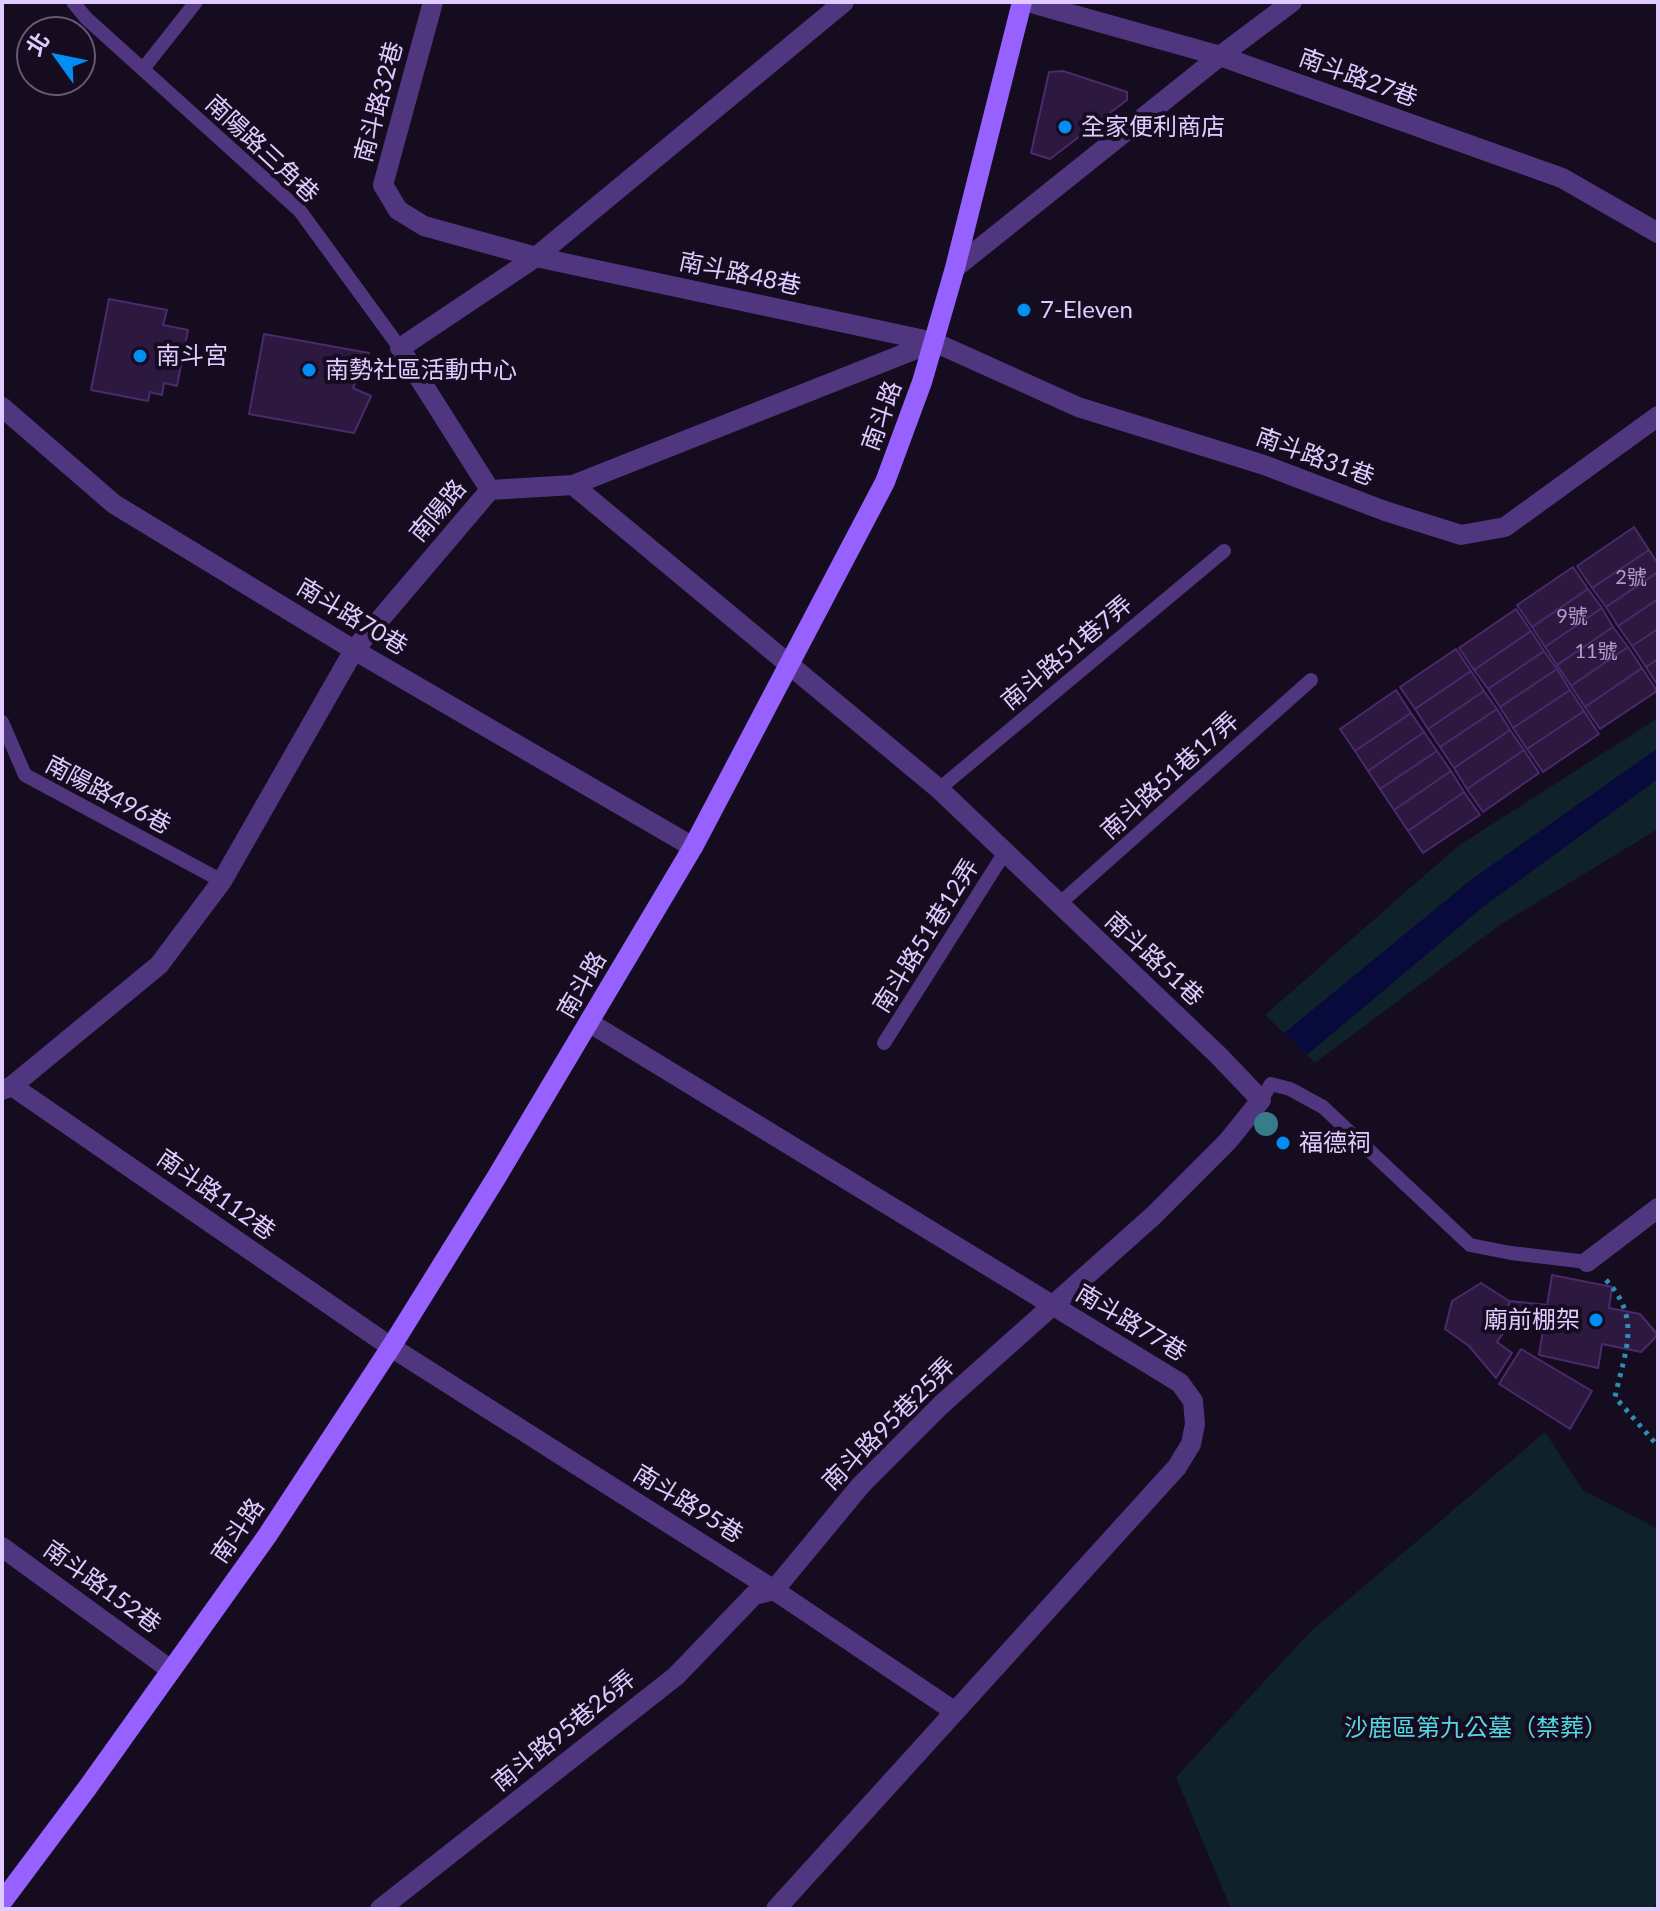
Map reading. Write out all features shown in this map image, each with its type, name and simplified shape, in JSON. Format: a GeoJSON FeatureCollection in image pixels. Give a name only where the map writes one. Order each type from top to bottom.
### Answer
{"type":"FeatureCollection","features":[{"type":"Feature","properties":{"kind":"street","name":"南斗路32巷"},"geometry":{"type":"LineString","coordinates":[[433,2],[383,185],[398,210],[424,226],[536,257]]}},
{"type":"Feature","properties":{"kind":"street"},"geometry":{"type":"LineString","coordinates":[[400,348],[536,257],[844,2]]}},
{"type":"Feature","properties":{"kind":"street","name":"南斗路27巷"},"geometry":{"type":"LineString","coordinates":[[1025,2],[1220,56],[1562,178],[1658,233]]}},
{"type":"Feature","properties":{"kind":"street","name":"南斗路"},"geometry":{"type":"LineString","coordinates":[[2,1902],[267,1536],[391,1347],[590,1023],[693,847],[885,482],[934,342],[1025,2]]}},
{"type":"Feature","properties":{"kind":"street"},"geometry":{"type":"LineString","coordinates":[[955,268],[1292,2]]}},
{"type":"Feature","properties":{"kind":"street","name":"南斗路48巷"},"geometry":{"type":"LineString","coordinates":[[536,257],[934,342]]}},
{"type":"Feature","properties":{"kind":"street"},"geometry":{"type":"LineString","coordinates":[[490,490],[573,485],[934,342]]}},
{"type":"Feature","properties":{"kind":"street","name":"南斗路31巷"},"geometry":{"type":"LineString","coordinates":[[934,342],[1078,407],[1264,465],[1385,511],[1461,535],[1505,527],[1658,416]]}},
{"type":"Feature","properties":{"kind":"street","name":"南陽路"},"geometry":{"type":"LineString","coordinates":[[7,1088],[159,965],[222,881],[354,650],[490,490],[400,348]]}},
{"type":"Feature","properties":{"kind":"street","name":"南斗路70巷"},"geometry":{"type":"LineString","coordinates":[[2,407],[114,504],[354,650],[693,847]]}},
{"type":"Feature","properties":{"kind":"street","name":"南斗路51巷"},"geometry":{"type":"LineString","coordinates":[[573,485],[939,789],[1219,1056],[1261,1100]]}},
{"type":"Feature","properties":{"kind":"street","name":"南斗路77巷"},"geometry":{"type":"LineString","coordinates":[[590,1023],[1180,1383],[1193,1401],[1195,1424],[1191,1444],[1177,1467],[776,1909]]}},
{"type":"Feature","properties":{"kind":"street","name":"南斗路112巷"},"geometry":{"type":"LineString","coordinates":[[7,1088],[391,1347]]}},
{"type":"Feature","properties":{"kind":"street"},"geometry":{"type":"LineString","coordinates":[[1051,1305],[1153,1216],[1228,1141],[1261,1100]]}},
{"type":"Feature","properties":{"kind":"street"},"geometry":{"type":"LineString","coordinates":[[1587,1262],[1658,1208]]}},
{"type":"Feature","properties":{"kind":"street","name":"南斗路95巷25弄"},"geometry":{"type":"LineString","coordinates":[[774,1590],[861,1485],[942,1404],[1051,1305]]}},
{"type":"Feature","properties":{"kind":"street","name":"南斗路95巷"},"geometry":{"type":"LineString","coordinates":[[391,1347],[774,1590],[954,1711]]}},
{"type":"Feature","properties":{"kind":"street","name":"南斗路152巷"},"geometry":{"type":"LineString","coordinates":[[2,1547],[171,1670]]}},
{"type":"Feature","properties":{"kind":"street","name":"南斗路95巷26弄"},"geometry":{"type":"LineString","coordinates":[[380,1909],[676,1676],[754,1595],[774,1590]]}},
{"type":"Feature","properties":{"kind":"lane","name":"南陽路三角巷"},"geometry":{"type":"LineString","coordinates":[[73,2],[86,18],[300,211],[400,348]]}},
{"type":"Feature","properties":{"kind":"lane"},"geometry":{"type":"LineString","coordinates":[[143,69],[196,2]]}},
{"type":"Feature","properties":{"kind":"lane","name":"南斗路51巷7弄"},"geometry":{"type":"LineString","coordinates":[[939,789],[1224,551]]}},
{"type":"Feature","properties":{"kind":"lane","name":"南斗路51巷17弄"},"geometry":{"type":"LineString","coordinates":[[1058,905],[1311,680]]}},
{"type":"Feature","properties":{"kind":"lane","name":"南陽路496巷"},"geometry":{"type":"LineString","coordinates":[[2,722],[25,775],[222,881]]}},
{"type":"Feature","properties":{"kind":"lane","name":"南斗路51巷12弄"},"geometry":{"type":"LineString","coordinates":[[884,1043],[1005,852]]}},
{"type":"Feature","properties":{"kind":"lane"},"geometry":{"type":"LineString","coordinates":[[1261,1100],[1271,1084],[1290,1089],[1323,1107],[1470,1245],[1587,1262]]}},
{"type":"Feature","properties":{"kind":"path"},"geometry":{"type":"LineString","coordinates":[[1587,1262],[1620,1295],[1629,1320],[1615,1397],[1658,1446]]}},
{"type":"Feature","properties":{"kind":"green space"},"geometry":{"type":"Polygon","coordinates":[[[1658,718],[1658,829],[1500,925],[1315,1063],[1265,1015],[1458,846],[1658,718]]]}},
{"type":"Feature","properties":{"kind":"green space","name":"沙鹿區第九公墓（禁葬）"},"geometry":{"type":"Polygon","coordinates":[[[1545,1432],[1583,1490],[1658,1529],[1658,1902],[1651,1909],[1231,1909],[1176,1777],[1309,1633],[1545,1432]]]}},
{"type":"Feature","properties":{"kind":"shaded area"},"geometry":{"type":"Polygon","coordinates":[[[1658,748],[1658,779],[1483,907],[1307,1055],[1284,1033],[1472,879],[1658,748]]]}},
{"type":"Feature","properties":{"kind":"building","name":"全家便利商店"},"geometry":{"type":"Polygon","coordinates":[[[1063,71],[1127,92],[1127,100],[1050,159],[1031,153],[1049,72],[1063,71]]]}},
{"type":"Feature","properties":{"kind":"building","name":"南斗宮"},"geometry":{"type":"Polygon","coordinates":[[[109,299],[167,310],[163,325],[188,330],[177,386],[164,383],[162,395],[150,392],[148,401],[91,390],[109,299]]]}},
{"type":"Feature","properties":{"kind":"building","name":"南勢社區活動中心"},"geometry":{"type":"Polygon","coordinates":[[[264,334],[369,353],[353,388],[371,396],[354,433],[249,414],[264,334]]]}},
{"type":"Feature","properties":{"kind":"building"},"geometry":{"type":"Polygon","coordinates":[[[1634,527],[1649,550],[1592,588],[1577,566],[1634,527]]]}},
{"type":"Feature","properties":{"kind":"building"},"geometry":{"type":"Polygon","coordinates":[[[1649,550],[1658,564],[1658,572],[1606,607],[1592,588],[1649,550]]]}},
{"type":"Feature","properties":{"kind":"building"},"geometry":{"type":"Polygon","coordinates":[[[1573,567],[1588,589],[1532,627],[1517,605],[1573,567]]]}},
{"type":"Feature","properties":{"kind":"building"},"geometry":{"type":"Polygon","coordinates":[[[1658,572],[1658,599],[1618,626],[1606,607],[1658,572]]]}},
{"type":"Feature","properties":{"kind":"building"},"geometry":{"type":"Polygon","coordinates":[[[1588,589],[1602,608],[1545,647],[1532,627],[1588,589]]]}},
{"type":"Feature","properties":{"kind":"building"},"geometry":{"type":"Polygon","coordinates":[[[1658,599],[1658,629],[1632,646],[1618,626],[1658,599]]]}},
{"type":"Feature","properties":{"kind":"building"},"geometry":{"type":"Polygon","coordinates":[[[1602,608],[1613,627],[1557,665],[1545,647],[1602,608]]]}},
{"type":"Feature","properties":{"kind":"building"},"geometry":{"type":"Polygon","coordinates":[[[1516,609],[1531,631],[1474,670],[1459,648],[1516,609]]]}},
{"type":"Feature","properties":{"kind":"building"},"geometry":{"type":"Polygon","coordinates":[[[1613,627],[1628,647],[1571,686],[1557,665],[1613,627]]]}},
{"type":"Feature","properties":{"kind":"building"},"geometry":{"type":"Polygon","coordinates":[[[1658,629],[1658,659],[1646,667],[1632,646],[1658,629]]]}},
{"type":"Feature","properties":{"kind":"building"},"geometry":{"type":"Polygon","coordinates":[[[1531,631],[1544,651],[1488,689],[1474,670],[1531,631]]]}},
{"type":"Feature","properties":{"kind":"building"},"geometry":{"type":"Polygon","coordinates":[[[1628,647],[1642,668],[1585,707],[1571,686],[1628,647]]]}},
{"type":"Feature","properties":{"kind":"building"},"geometry":{"type":"Polygon","coordinates":[[[1456,649],[1471,671],[1415,709],[1400,687],[1456,649]]]}},
{"type":"Feature","properties":{"kind":"building"},"geometry":{"type":"Polygon","coordinates":[[[1544,651],[1557,669],[1500,707],[1488,689],[1544,651]]]}},
{"type":"Feature","properties":{"kind":"building"},"geometry":{"type":"Polygon","coordinates":[[[1658,659],[1658,686],[1646,667],[1658,659]]]}},
{"type":"Feature","properties":{"kind":"building"},"geometry":{"type":"Polygon","coordinates":[[[1642,668],[1657,691],[1600,729],[1585,707],[1642,668]]]}},
{"type":"Feature","properties":{"kind":"building"},"geometry":{"type":"Polygon","coordinates":[[[1557,669],[1570,690],[1513,728],[1500,707],[1557,669]]]}},
{"type":"Feature","properties":{"kind":"building"},"geometry":{"type":"Polygon","coordinates":[[[1471,671],[1484,691],[1428,729],[1415,709],[1471,671]]]}},
{"type":"Feature","properties":{"kind":"building"},"geometry":{"type":"Polygon","coordinates":[[[1396,690],[1411,713],[1355,751],[1340,729],[1396,690]]]}},
{"type":"Feature","properties":{"kind":"building"},"geometry":{"type":"Polygon","coordinates":[[[1570,690],[1584,711],[1527,749],[1513,728],[1570,690]]]}},
{"type":"Feature","properties":{"kind":"building"},"geometry":{"type":"Polygon","coordinates":[[[1484,691],[1497,709],[1440,747],[1428,729],[1484,691]]]}},
{"type":"Feature","properties":{"kind":"building"},"geometry":{"type":"Polygon","coordinates":[[[1497,709],[1510,730],[1454,768],[1440,747],[1497,709]]]}},
{"type":"Feature","properties":{"kind":"building"},"geometry":{"type":"Polygon","coordinates":[[[1584,711],[1599,734],[1543,772],[1527,749],[1584,711]]]}},
{"type":"Feature","properties":{"kind":"building"},"geometry":{"type":"Polygon","coordinates":[[[1411,713],[1424,732],[1368,771],[1355,751],[1411,713]]]}},
{"type":"Feature","properties":{"kind":"building"},"geometry":{"type":"Polygon","coordinates":[[[1510,730],[1524,750],[1467,789],[1454,768],[1510,730]]]}},
{"type":"Feature","properties":{"kind":"building"},"geometry":{"type":"Polygon","coordinates":[[[1424,732],[1437,751],[1380,789],[1368,771],[1424,732]]]}},
{"type":"Feature","properties":{"kind":"building"},"geometry":{"type":"Polygon","coordinates":[[[1524,750],[1539,773],[1483,812],[1467,789],[1524,750]]]}},
{"type":"Feature","properties":{"kind":"building"},"geometry":{"type":"Polygon","coordinates":[[[1437,751],[1451,771],[1394,810],[1380,789],[1437,751]]]}},
{"type":"Feature","properties":{"kind":"building"},"geometry":{"type":"Polygon","coordinates":[[[1451,771],[1464,792],[1408,831],[1394,810],[1451,771]]]}},
{"type":"Feature","properties":{"kind":"building"},"geometry":{"type":"Polygon","coordinates":[[[1464,792],[1480,815],[1423,853],[1408,831],[1464,792]]]}},
{"type":"Feature","properties":{"kind":"building","name":"廟前棚架"},"geometry":{"type":"Polygon","coordinates":[[[1552,1275],[1612,1287],[1609,1308],[1640,1314],[1657,1334],[1641,1352],[1602,1344],[1598,1368],[1539,1355],[1552,1275]]]}},
{"type":"Feature","properties":{"kind":"building"},"geometry":{"type":"Polygon","coordinates":[[[1481,1283],[1509,1301],[1506,1329],[1497,1342],[1512,1353],[1496,1378],[1469,1346],[1445,1329],[1452,1301],[1481,1283]]]}},
{"type":"Feature","properties":{"kind":"building"},"geometry":{"type":"Polygon","coordinates":[[[1509,1301],[1548,1305],[1544,1332],[1506,1329],[1509,1301]]]}},
{"type":"Feature","properties":{"kind":"building"},"geometry":{"type":"Polygon","coordinates":[[[1521,1349],[1592,1391],[1570,1429],[1499,1384],[1521,1349]]]}},
{"type":"Feature","properties":{"kind":"place","name":"全家便利商店"},"geometry":{"type":"Point","coordinates":[1065,127]}},
{"type":"Feature","properties":{"kind":"place","name":"7-Eleven"},"geometry":{"type":"Point","coordinates":[1024,310]}},
{"type":"Feature","properties":{"kind":"place","name":"南斗宮"},"geometry":{"type":"Point","coordinates":[140,356]}},
{"type":"Feature","properties":{"kind":"place","name":"南勢社區活動中心"},"geometry":{"type":"Point","coordinates":[309,370]}},
{"type":"Feature","properties":{"kind":"place","name":"福德祠"},"geometry":{"type":"Point","coordinates":[1283,1143]}},
{"type":"Feature","properties":{"kind":"place","name":"廟前棚架"},"geometry":{"type":"Point","coordinates":[1596,1320]}}]}
